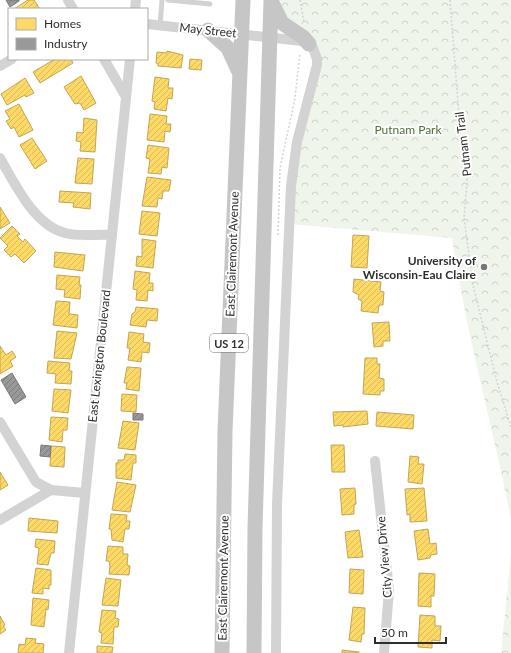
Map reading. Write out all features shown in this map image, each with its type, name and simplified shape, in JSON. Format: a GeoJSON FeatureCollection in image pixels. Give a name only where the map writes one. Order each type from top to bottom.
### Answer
{"type":"FeatureCollection","features":[{"type":"Feature","properties":{"kind":"main road","name":"East Clairemont Avenue"},"geometry":{"type":"LineString","coordinates":[[222,653],[225,431],[243,0]]}},
{"type":"Feature","properties":{"kind":"main road","name":"US 12"},"geometry":{"type":"LineString","coordinates":[[254,653],[255,528],[271,0]]}},
{"type":"Feature","properties":{"kind":"main road"},"geometry":{"type":"LineString","coordinates":[[271,0],[282,23],[303,37],[309,44]]}},
{"type":"Feature","properties":{"kind":"main road"},"geometry":{"type":"LineString","coordinates":[[208,30],[228,48],[240,74]]}},
{"type":"Feature","properties":{"kind":"street","name":"May Street"},"geometry":{"type":"LineString","coordinates":[[148,24],[302,41],[309,44]]}},
{"type":"Feature","properties":{"kind":"street"},"geometry":{"type":"LineString","coordinates":[[276,653],[277,504],[291,186],[297,142],[317,65],[315,53],[309,44]]}},
{"type":"Feature","properties":{"kind":"street"},"geometry":{"type":"LineString","coordinates":[[0,66],[10,60]]}},
{"type":"Feature","properties":{"kind":"street"},"geometry":{"type":"LineString","coordinates":[[105,60],[126,97]]}},
{"type":"Feature","properties":{"kind":"street","name":"East Lexington Boulevard"},"geometry":{"type":"LineString","coordinates":[[69,653],[130,60]]}},
{"type":"Feature","properties":{"kind":"street"},"geometry":{"type":"LineString","coordinates":[[0,158],[22,196],[42,220],[65,233],[112,235]]}},
{"type":"Feature","properties":{"kind":"street"},"geometry":{"type":"LineString","coordinates":[[0,422],[36,482],[51,490],[85,493]]}},
{"type":"Feature","properties":{"kind":"street","name":"City View Drive"},"geometry":{"type":"LineString","coordinates":[[374,461],[389,590],[384,653]]}},
{"type":"Feature","properties":{"kind":"street"},"geometry":{"type":"LineString","coordinates":[[0,520],[51,490]]}},
{"type":"Feature","properties":{"kind":"lane"},"geometry":{"type":"LineString","coordinates":[[160,25],[162,0]]}},
{"type":"Feature","properties":{"kind":"lane"},"geometry":{"type":"LineString","coordinates":[[168,0],[210,4]]}},
{"type":"Feature","properties":{"kind":"path","name":"Putnam Trail"},"geometry":{"type":"LineString","coordinates":[[450,0],[461,141],[468,170],[464,218],[473,285],[497,382],[511,427]]}},
{"type":"Feature","properties":{"kind":"green space","name":"Putnam Park"},"geometry":{"type":"Polygon","coordinates":[[[271,0],[511,0],[511,520],[472,345],[452,238],[289,224],[291,186],[317,59],[271,0]]]}},
{"type":"Feature","properties":{"kind":"green space"},"geometry":{"type":"Polygon","coordinates":[[[511,554],[511,653],[501,653],[511,554]]]}},
{"type":"Feature","properties":{"kind":"building: Homes"},"geometry":{"type":"Polygon","coordinates":[[[28,0],[34,0],[39,8],[16,8],[28,0]]]}},
{"type":"Feature","properties":{"kind":"building: Homes"},"geometry":{"type":"Polygon","coordinates":[[[167,51],[183,55],[181,68],[158,66],[156,63],[157,52],[167,53],[167,51]]]}},
{"type":"Feature","properties":{"kind":"building: Homes"},"geometry":{"type":"Polygon","coordinates":[[[190,59],[202,60],[201,70],[189,69],[190,59]]]}},
{"type":"Feature","properties":{"kind":"building: Homes"},"geometry":{"type":"Polygon","coordinates":[[[53,60],[72,60],[73,63],[40,83],[33,72],[53,60]]]}},
{"type":"Feature","properties":{"kind":"building: Homes"},"geometry":{"type":"Polygon","coordinates":[[[81,76],[96,103],[84,110],[80,103],[75,104],[64,87],[81,76]]]}},
{"type":"Feature","properties":{"kind":"building: Homes"},"geometry":{"type":"Polygon","coordinates":[[[155,77],[169,79],[168,88],[173,88],[172,99],[168,98],[166,111],[154,109],[155,102],[152,101],[155,77]]]}},
{"type":"Feature","properties":{"kind":"building: Homes"},"geometry":{"type":"Polygon","coordinates":[[[25,78],[34,93],[26,97],[25,95],[7,105],[1,94],[25,78]]]}},
{"type":"Feature","properties":{"kind":"building: Homes"},"geometry":{"type":"Polygon","coordinates":[[[19,104],[33,130],[19,137],[14,127],[11,129],[6,121],[10,119],[5,111],[19,104]]]}},
{"type":"Feature","properties":{"kind":"building: Homes"},"geometry":{"type":"Polygon","coordinates":[[[150,114],[167,116],[166,124],[171,124],[170,132],[165,131],[164,142],[147,140],[150,114]]]}},
{"type":"Feature","properties":{"kind":"building: Homes"},"geometry":{"type":"Polygon","coordinates":[[[84,118],[97,120],[95,152],[80,151],[81,142],[76,141],[77,132],[83,133],[84,118]]]}},
{"type":"Feature","properties":{"kind":"building: Homes"},"geometry":{"type":"Polygon","coordinates":[[[32,138],[47,161],[35,169],[20,145],[32,138]]]}},
{"type":"Feature","properties":{"kind":"building: Homes"},"geometry":{"type":"Polygon","coordinates":[[[148,145],[169,148],[167,168],[162,167],[161,174],[148,173],[150,159],[146,158],[148,145]]]}},
{"type":"Feature","properties":{"kind":"building: Homes"},"geometry":{"type":"Polygon","coordinates":[[[78,158],[94,159],[92,184],[75,183],[78,158]]]}},
{"type":"Feature","properties":{"kind":"building: Homes"},"geometry":{"type":"Polygon","coordinates":[[[147,177],[171,180],[169,191],[163,191],[162,199],[158,198],[157,207],[142,206],[147,177]]]}},
{"type":"Feature","properties":{"kind":"building: Homes"},"geometry":{"type":"Polygon","coordinates":[[[60,191],[91,193],[90,209],[73,207],[74,203],[59,202],[60,191]]]}},
{"type":"Feature","properties":{"kind":"building: Homes"},"geometry":{"type":"Polygon","coordinates":[[[0,207],[10,223],[0,229],[0,207]]]}},
{"type":"Feature","properties":{"kind":"building: Homes"},"geometry":{"type":"Polygon","coordinates":[[[142,211],[160,213],[157,236],[139,234],[142,211]]]}},
{"type":"Feature","properties":{"kind":"building: Homes"},"geometry":{"type":"Polygon","coordinates":[[[12,226],[20,234],[17,236],[23,242],[25,239],[36,251],[24,263],[15,254],[11,257],[4,250],[8,246],[0,238],[12,226]]]}},
{"type":"Feature","properties":{"kind":"building: Homes"},"geometry":{"type":"Polygon","coordinates":[[[353,235],[369,236],[367,268],[351,267],[353,235]]]}},
{"type":"Feature","properties":{"kind":"building: Homes"},"geometry":{"type":"Polygon","coordinates":[[[142,239],[156,241],[153,268],[136,266],[137,256],[142,257],[142,239]]]}},
{"type":"Feature","properties":{"kind":"building: Homes"},"geometry":{"type":"Polygon","coordinates":[[[55,252],[85,255],[83,271],[54,267],[55,252]]]}},
{"type":"Feature","properties":{"kind":"building: Homes"},"geometry":{"type":"Polygon","coordinates":[[[135,271],[150,273],[149,283],[153,283],[153,291],[148,290],[147,301],[136,300],[137,290],[133,289],[135,271]]]}},
{"type":"Feature","properties":{"kind":"building: Homes"},"geometry":{"type":"Polygon","coordinates":[[[57,275],[80,277],[80,299],[64,297],[65,290],[56,289],[57,275]]]}},
{"type":"Feature","properties":{"kind":"building: Homes"},"geometry":{"type":"Polygon","coordinates":[[[354,279],[381,282],[380,291],[384,292],[383,305],[379,305],[378,313],[361,311],[362,301],[358,299],[359,295],[353,292],[354,279]]]}},
{"type":"Feature","properties":{"kind":"building: Homes"},"geometry":{"type":"Polygon","coordinates":[[[56,301],[70,302],[69,314],[78,315],[77,328],[53,325],[56,301]]]}},
{"type":"Feature","properties":{"kind":"building: Homes"},"geometry":{"type":"Polygon","coordinates":[[[136,307],[158,309],[157,321],[147,320],[146,327],[130,325],[132,314],[135,312],[136,307]]]}},
{"type":"Feature","properties":{"kind":"building: Homes"},"geometry":{"type":"Polygon","coordinates":[[[389,322],[390,341],[383,341],[383,346],[374,347],[372,323],[389,322]]]}},
{"type":"Feature","properties":{"kind":"building: Homes"},"geometry":{"type":"Polygon","coordinates":[[[57,331],[77,333],[71,359],[54,358],[57,331]]]}},
{"type":"Feature","properties":{"kind":"building: Homes"},"geometry":{"type":"Polygon","coordinates":[[[129,332],[144,334],[143,342],[150,343],[149,353],[142,352],[141,362],[128,360],[130,348],[127,348],[129,332]]]}},
{"type":"Feature","properties":{"kind":"building: Homes"},"geometry":{"type":"Polygon","coordinates":[[[0,346],[6,355],[12,351],[16,357],[10,361],[13,366],[0,374],[0,346]]]}},
{"type":"Feature","properties":{"kind":"building: Homes"},"geometry":{"type":"Polygon","coordinates":[[[365,358],[377,358],[377,364],[380,364],[379,378],[384,379],[384,391],[380,391],[380,395],[363,394],[365,358]]]}},
{"type":"Feature","properties":{"kind":"building: Homes"},"geometry":{"type":"Polygon","coordinates":[[[48,361],[70,363],[69,371],[72,371],[71,384],[55,383],[56,374],[47,373],[48,361]]]}},
{"type":"Feature","properties":{"kind":"building: Homes"},"geometry":{"type":"Polygon","coordinates":[[[127,367],[141,368],[139,391],[126,389],[127,383],[124,383],[127,367]]]}},
{"type":"Feature","properties":{"kind":"building: Homes"},"geometry":{"type":"Polygon","coordinates":[[[54,389],[71,390],[68,413],[52,411],[54,389]]]}},
{"type":"Feature","properties":{"kind":"building: Homes"},"geometry":{"type":"Polygon","coordinates":[[[122,394],[137,395],[136,412],[121,411],[122,394]]]}},
{"type":"Feature","properties":{"kind":"building: Homes"},"geometry":{"type":"Polygon","coordinates":[[[367,411],[368,424],[343,427],[343,425],[334,426],[333,412],[367,411]]]}},
{"type":"Feature","properties":{"kind":"building: Homes"},"geometry":{"type":"Polygon","coordinates":[[[377,412],[414,415],[413,429],[376,426],[377,412]]]}},
{"type":"Feature","properties":{"kind":"building: Homes"},"geometry":{"type":"Polygon","coordinates":[[[51,417],[68,418],[67,430],[63,430],[62,442],[49,440],[51,417]]]}},
{"type":"Feature","properties":{"kind":"building: Homes"},"geometry":{"type":"Polygon","coordinates":[[[123,421],[139,423],[135,450],[118,448],[123,421]]]}},
{"type":"Feature","properties":{"kind":"building: Homes"},"geometry":{"type":"Polygon","coordinates":[[[331,445],[344,445],[345,472],[332,472],[331,445]]]}},
{"type":"Feature","properties":{"kind":"building: Homes"},"geometry":{"type":"Polygon","coordinates":[[[51,446],[65,447],[64,467],[50,466],[51,446]]]}},
{"type":"Feature","properties":{"kind":"building: Homes"},"geometry":{"type":"Polygon","coordinates":[[[125,454],[136,455],[136,463],[133,463],[131,480],[116,478],[116,463],[118,463],[118,460],[124,460],[125,454]]]}},
{"type":"Feature","properties":{"kind":"building: Homes"},"geometry":{"type":"Polygon","coordinates":[[[410,456],[419,457],[418,464],[424,464],[422,484],[408,482],[410,456]]]}},
{"type":"Feature","properties":{"kind":"building: Homes"},"geometry":{"type":"Polygon","coordinates":[[[0,472],[8,485],[0,490],[0,472]]]}},
{"type":"Feature","properties":{"kind":"building: Homes"},"geometry":{"type":"Polygon","coordinates":[[[117,482],[136,485],[130,512],[112,510],[117,482]]]}},
{"type":"Feature","properties":{"kind":"building: Homes"},"geometry":{"type":"Polygon","coordinates":[[[355,488],[356,504],[354,505],[354,514],[342,515],[340,489],[355,488]]]}},
{"type":"Feature","properties":{"kind":"building: Homes"},"geometry":{"type":"Polygon","coordinates":[[[424,488],[427,521],[410,522],[410,514],[407,515],[405,489],[424,488]]]}},
{"type":"Feature","properties":{"kind":"building: Homes"},"geometry":{"type":"Polygon","coordinates":[[[111,514],[127,515],[126,521],[130,521],[129,529],[125,529],[123,542],[112,540],[111,529],[109,529],[111,514]]]}},
{"type":"Feature","properties":{"kind":"building: Homes"},"geometry":{"type":"Polygon","coordinates":[[[29,518],[58,521],[57,533],[28,531],[29,518]]]}},
{"type":"Feature","properties":{"kind":"building: Homes"},"geometry":{"type":"Polygon","coordinates":[[[428,529],[430,544],[436,543],[437,554],[431,555],[430,558],[418,560],[414,531],[428,529]]]}},
{"type":"Feature","properties":{"kind":"building: Homes"},"geometry":{"type":"Polygon","coordinates":[[[359,530],[363,557],[348,558],[345,532],[359,530]]]}},
{"type":"Feature","properties":{"kind":"building: Homes"},"geometry":{"type":"Polygon","coordinates":[[[36,539],[55,541],[54,553],[51,553],[48,565],[37,564],[39,548],[35,547],[36,539]]]}},
{"type":"Feature","properties":{"kind":"building: Homes"},"geometry":{"type":"Polygon","coordinates":[[[108,546],[123,547],[123,554],[128,554],[127,565],[130,566],[129,575],[109,574],[109,561],[106,561],[108,546]]]}},
{"type":"Feature","properties":{"kind":"building: Homes"},"geometry":{"type":"Polygon","coordinates":[[[36,568],[51,570],[51,585],[49,585],[49,589],[43,588],[43,594],[32,593],[36,568]]]}},
{"type":"Feature","properties":{"kind":"building: Homes"},"geometry":{"type":"Polygon","coordinates":[[[350,569],[364,570],[363,594],[349,593],[350,569]]]}},
{"type":"Feature","properties":{"kind":"building: Homes"},"geometry":{"type":"Polygon","coordinates":[[[419,573],[435,574],[434,596],[431,596],[431,607],[418,606],[419,573]]]}},
{"type":"Feature","properties":{"kind":"building: Homes"},"geometry":{"type":"Polygon","coordinates":[[[106,578],[121,580],[118,606],[102,605],[106,578]]]}},
{"type":"Feature","properties":{"kind":"building: Homes"},"geometry":{"type":"Polygon","coordinates":[[[33,598],[49,600],[48,610],[46,609],[44,627],[31,625],[33,598]]]}},
{"type":"Feature","properties":{"kind":"building: Homes"},"geometry":{"type":"Polygon","coordinates":[[[353,607],[365,608],[364,634],[362,634],[361,642],[349,640],[353,607]]]}},
{"type":"Feature","properties":{"kind":"building: Homes"},"geometry":{"type":"Polygon","coordinates":[[[102,610],[116,611],[115,618],[119,619],[118,627],[114,627],[113,644],[101,643],[102,633],[99,632],[102,610]]]}},
{"type":"Feature","properties":{"kind":"building: Homes"},"geometry":{"type":"Polygon","coordinates":[[[420,615],[435,616],[435,626],[441,626],[440,641],[432,640],[432,648],[418,647],[420,615]]]}},
{"type":"Feature","properties":{"kind":"building: Homes"},"geometry":{"type":"Polygon","coordinates":[[[0,616],[6,630],[0,634],[0,616]]]}},
{"type":"Feature","properties":{"kind":"building: Homes"},"geometry":{"type":"Polygon","coordinates":[[[26,638],[36,639],[35,643],[44,644],[43,653],[18,653],[19,644],[25,645],[26,638]]]}},
{"type":"Feature","properties":{"kind":"building: Homes"},"geometry":{"type":"Polygon","coordinates":[[[97,646],[113,647],[112,653],[97,653],[97,646]]]}},
{"type":"Feature","properties":{"kind":"building: Homes"},"geometry":{"type":"Polygon","coordinates":[[[342,650],[359,652],[359,653],[342,653],[342,650]]]}},
{"type":"Feature","properties":{"kind":"building: Industry"},"geometry":{"type":"Polygon","coordinates":[[[6,0],[19,0],[19,1],[10,7],[6,0]]]}},
{"type":"Feature","properties":{"kind":"building: Industry"},"geometry":{"type":"Polygon","coordinates":[[[12,373],[26,397],[15,404],[1,380],[12,373]]]}},
{"type":"Feature","properties":{"kind":"building: Industry"},"geometry":{"type":"Polygon","coordinates":[[[133,413],[143,414],[143,420],[133,420],[133,413]]]}},
{"type":"Feature","properties":{"kind":"building: Industry"},"geometry":{"type":"Polygon","coordinates":[[[41,445],[51,446],[50,457],[40,456],[41,445]]]}},
{"type":"Feature","properties":{"kind":"place","name":"University of Wisconsin-Eau Claire"},"geometry":{"type":"Point","coordinates":[484,267]}}]}
